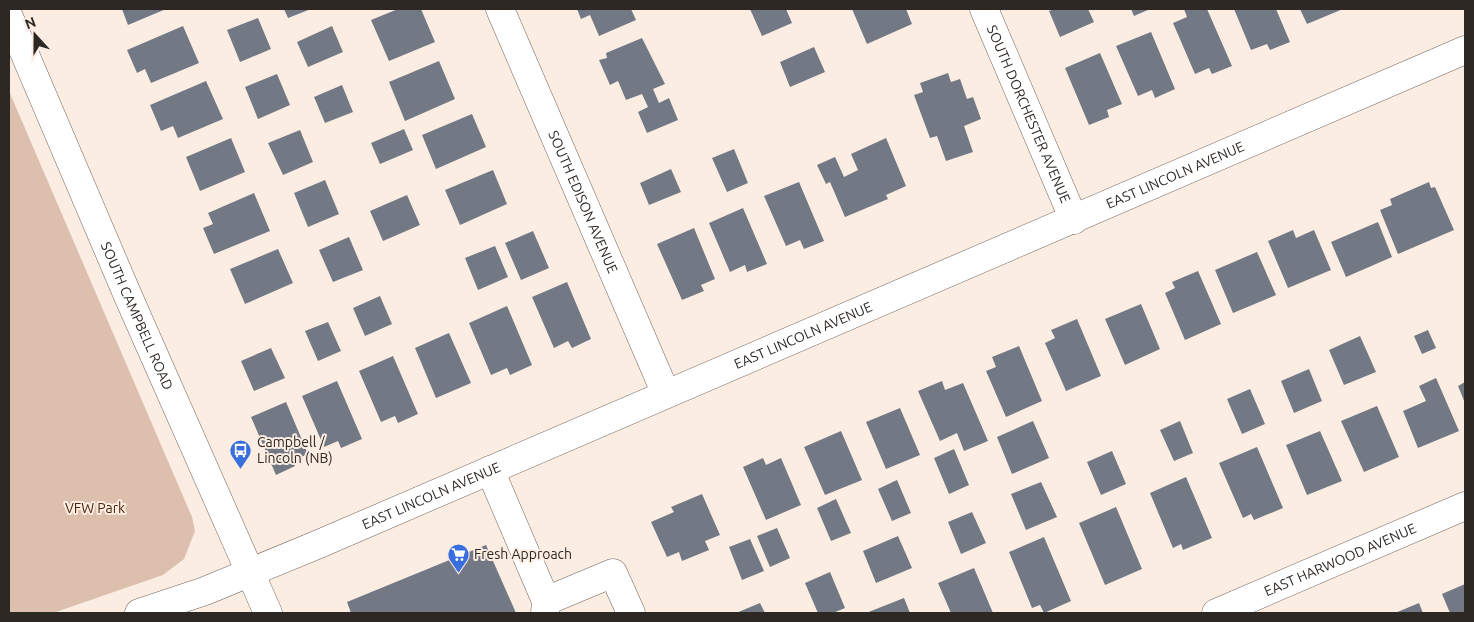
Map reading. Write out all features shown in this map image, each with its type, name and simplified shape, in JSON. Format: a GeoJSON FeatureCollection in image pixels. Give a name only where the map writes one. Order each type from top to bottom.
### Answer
{"type":"FeatureCollection","features":[{"type":"Feature","properties":{"kind":"street","name":"SOUTH EDISON AVENUE"},"geometry":{"type":"LineString","coordinates":[[500,9],[666,394]]}},
{"type":"Feature","properties":{"kind":"street","name":"SOUTH DORCHESTER AVENUE"},"geometry":{"type":"LineString","coordinates":[[984,9],[1074,220]]}},
{"type":"Feature","properties":{"kind":"street","name":"SOUTH CAMPBELL ROAD"},"geometry":{"type":"LineString","coordinates":[[9,18],[128,296],[268,613]]}},
{"type":"Feature","properties":{"kind":"street","name":"EAST LINCOLN AVENUE"},"geometry":{"type":"LineString","coordinates":[[139,613],[250,573],[1074,220],[1465,50]]}},
{"type":"Feature","properties":{"kind":"street"},"geometry":{"type":"LineString","coordinates":[[490,470],[545,607],[613,573],[631,613]]}},
{"type":"Feature","properties":{"kind":"street","name":"EAST HARWOOD AVENUE"},"geometry":{"type":"LineString","coordinates":[[1216,613],[1465,506]]}},
{"type":"Feature","properties":{"kind":"green space","name":"VFW Park"},"geometry":{"type":"Polygon","coordinates":[[[9,91],[192,517],[195,531],[184,559],[163,575],[53,613],[9,613],[9,91]]]}},
{"type":"Feature","properties":{"kind":"building"},"geometry":{"type":"Polygon","coordinates":[[[122,9],[166,9],[128,25],[122,9]]]}},
{"type":"Feature","properties":{"kind":"building"},"geometry":{"type":"Polygon","coordinates":[[[284,9],[311,9],[288,18],[284,9]]]}},
{"type":"Feature","properties":{"kind":"building"},"geometry":{"type":"Polygon","coordinates":[[[398,9],[421,9],[435,42],[389,61],[371,20],[398,9]]]}},
{"type":"Feature","properties":{"kind":"building"},"geometry":{"type":"Polygon","coordinates":[[[577,9],[631,9],[636,20],[599,36],[590,15],[581,19],[577,9]]]}},
{"type":"Feature","properties":{"kind":"building"},"geometry":{"type":"Polygon","coordinates":[[[750,9],[786,9],[792,23],[762,36],[750,9]]]}},
{"type":"Feature","properties":{"kind":"building"},"geometry":{"type":"Polygon","coordinates":[[[852,9],[906,9],[912,24],[867,44],[852,9]]]}},
{"type":"Feature","properties":{"kind":"building"},"geometry":{"type":"Polygon","coordinates":[[[1054,9],[1088,9],[1094,22],[1060,37],[1049,11],[1054,9]]]}},
{"type":"Feature","properties":{"kind":"building"},"geometry":{"type":"Polygon","coordinates":[[[1131,9],[1150,9],[1134,16],[1131,9]]]}},
{"type":"Feature","properties":{"kind":"building"},"geometry":{"type":"Polygon","coordinates":[[[1184,9],[1207,9],[1232,66],[1212,74],[1209,68],[1195,74],[1173,23],[1187,17],[1184,9]]]}},
{"type":"Feature","properties":{"kind":"building"},"geometry":{"type":"Polygon","coordinates":[[[1234,9],[1276,9],[1290,42],[1270,50],[1267,44],[1251,50],[1234,9]]]}},
{"type":"Feature","properties":{"kind":"building"},"geometry":{"type":"Polygon","coordinates":[[[1300,9],[1343,9],[1307,24],[1300,9]]]}},
{"type":"Feature","properties":{"kind":"building"},"geometry":{"type":"Polygon","coordinates":[[[258,18],[271,49],[240,62],[227,30],[258,18]]]}},
{"type":"Feature","properties":{"kind":"building"},"geometry":{"type":"Polygon","coordinates":[[[183,26],[199,63],[151,83],[145,69],[137,73],[127,50],[183,26]]]}},
{"type":"Feature","properties":{"kind":"building"},"geometry":{"type":"Polygon","coordinates":[[[332,26],[343,52],[308,67],[297,42],[332,26]]]}},
{"type":"Feature","properties":{"kind":"building"},"geometry":{"type":"Polygon","coordinates":[[[1151,32],[1175,89],[1155,98],[1152,90],[1138,96],[1116,46],[1151,32]]]}},
{"type":"Feature","properties":{"kind":"building"},"geometry":{"type":"Polygon","coordinates":[[[642,38],[665,84],[653,89],[659,103],[669,98],[678,120],[647,133],[638,112],[648,107],[642,94],[626,100],[618,81],[610,85],[599,60],[607,58],[606,53],[642,38]]]}},
{"type":"Feature","properties":{"kind":"building"},"geometry":{"type":"Polygon","coordinates":[[[814,47],[825,72],[790,87],[780,62],[814,47]]]}},
{"type":"Feature","properties":{"kind":"building"},"geometry":{"type":"Polygon","coordinates":[[[1100,53],[1122,104],[1107,110],[1109,117],[1089,125],[1065,68],[1100,53]]]}},
{"type":"Feature","properties":{"kind":"building"},"geometry":{"type":"Polygon","coordinates":[[[439,61],[455,99],[405,121],[389,82],[439,61]]]}},
{"type":"Feature","properties":{"kind":"building"},"geometry":{"type":"Polygon","coordinates":[[[948,73],[951,82],[960,79],[967,99],[973,97],[981,119],[964,126],[973,152],[946,161],[937,136],[930,138],[914,95],[923,92],[920,83],[948,73]]]}},
{"type":"Feature","properties":{"kind":"building"},"geometry":{"type":"Polygon","coordinates":[[[277,74],[290,105],[258,119],[245,87],[277,74]]]}},
{"type":"Feature","properties":{"kind":"building"},"geometry":{"type":"Polygon","coordinates":[[[206,81],[223,119],[178,138],[173,126],[161,131],[150,105],[206,81]]]}},
{"type":"Feature","properties":{"kind":"building"},"geometry":{"type":"Polygon","coordinates":[[[342,85],[353,112],[325,123],[314,97],[342,85]]]}},
{"type":"Feature","properties":{"kind":"building"},"geometry":{"type":"Polygon","coordinates":[[[472,114],[486,147],[436,169],[422,135],[472,114]]]}},
{"type":"Feature","properties":{"kind":"building"},"geometry":{"type":"Polygon","coordinates":[[[404,129],[413,150],[380,164],[371,143],[404,129]]]}},
{"type":"Feature","properties":{"kind":"building"},"geometry":{"type":"Polygon","coordinates":[[[300,130],[313,162],[283,175],[268,143],[300,130]]]}},
{"type":"Feature","properties":{"kind":"building"},"geometry":{"type":"Polygon","coordinates":[[[231,138],[245,172],[200,191],[186,157],[231,138]]]}},
{"type":"Feature","properties":{"kind":"building"},"geometry":{"type":"Polygon","coordinates":[[[886,138],[906,186],[886,195],[888,199],[845,217],[830,182],[826,184],[817,165],[835,157],[844,177],[858,170],[851,154],[886,138]]]}},
{"type":"Feature","properties":{"kind":"building"},"geometry":{"type":"Polygon","coordinates":[[[734,149],[748,183],[727,192],[712,158],[734,149]]]}},
{"type":"Feature","properties":{"kind":"building"},"geometry":{"type":"Polygon","coordinates":[[[671,169],[681,192],[649,205],[640,183],[671,169]]]}},
{"type":"Feature","properties":{"kind":"building"},"geometry":{"type":"Polygon","coordinates":[[[493,170],[507,204],[460,225],[445,190],[493,170]]]}},
{"type":"Feature","properties":{"kind":"building"},"geometry":{"type":"Polygon","coordinates":[[[325,180],[339,214],[308,227],[294,193],[325,180]]]}},
{"type":"Feature","properties":{"kind":"building"},"geometry":{"type":"Polygon","coordinates":[[[799,182],[824,241],[804,249],[800,240],[786,246],[764,196],[799,182]]]}},
{"type":"Feature","properties":{"kind":"building"},"geometry":{"type":"Polygon","coordinates":[[[1429,182],[1431,188],[1435,187],[1454,230],[1398,254],[1380,210],[1392,205],[1390,199],[1429,182]]]}},
{"type":"Feature","properties":{"kind":"building"},"geometry":{"type":"Polygon","coordinates":[[[254,193],[270,231],[214,254],[203,228],[213,224],[208,213],[254,193]]]}},
{"type":"Feature","properties":{"kind":"building"},"geometry":{"type":"Polygon","coordinates":[[[407,195],[420,225],[383,241],[370,211],[407,195]]]}},
{"type":"Feature","properties":{"kind":"building"},"geometry":{"type":"Polygon","coordinates":[[[743,208],[767,264],[747,272],[745,265],[730,272],[709,223],[743,208]]]}},
{"type":"Feature","properties":{"kind":"building"},"geometry":{"type":"Polygon","coordinates":[[[1378,222],[1392,257],[1346,277],[1331,242],[1378,222]]]}},
{"type":"Feature","properties":{"kind":"building"},"geometry":{"type":"Polygon","coordinates":[[[694,228],[715,279],[701,285],[704,291],[682,300],[657,244],[694,228]]]}},
{"type":"Feature","properties":{"kind":"building"},"geometry":{"type":"Polygon","coordinates":[[[1293,230],[1296,238],[1314,230],[1331,270],[1288,288],[1268,241],[1293,230]]]}},
{"type":"Feature","properties":{"kind":"building"},"geometry":{"type":"Polygon","coordinates":[[[533,231],[549,268],[521,280],[505,243],[533,231]]]}},
{"type":"Feature","properties":{"kind":"building"},"geometry":{"type":"Polygon","coordinates":[[[349,237],[363,270],[333,282],[319,250],[349,237]]]}},
{"type":"Feature","properties":{"kind":"building"},"geometry":{"type":"Polygon","coordinates":[[[495,246],[508,277],[478,290],[465,258],[495,246]]]}},
{"type":"Feature","properties":{"kind":"building"},"geometry":{"type":"Polygon","coordinates":[[[278,249],[293,283],[245,304],[230,269],[278,249]]]}},
{"type":"Feature","properties":{"kind":"building"},"geometry":{"type":"Polygon","coordinates":[[[1257,252],[1276,295],[1233,313],[1215,270],[1257,252]]]}},
{"type":"Feature","properties":{"kind":"building"},"geometry":{"type":"Polygon","coordinates":[[[1198,271],[1221,324],[1185,340],[1165,293],[1175,288],[1172,282],[1198,271]]]}},
{"type":"Feature","properties":{"kind":"building"},"geometry":{"type":"Polygon","coordinates":[[[567,282],[591,339],[572,348],[568,341],[554,348],[532,297],[567,282]]]}},
{"type":"Feature","properties":{"kind":"building"},"geometry":{"type":"Polygon","coordinates":[[[380,296],[392,324],[365,336],[353,308],[380,296]]]}},
{"type":"Feature","properties":{"kind":"building"},"geometry":{"type":"Polygon","coordinates":[[[1141,304],[1160,349],[1125,365],[1105,319],[1141,304]]]}},
{"type":"Feature","properties":{"kind":"building"},"geometry":{"type":"Polygon","coordinates":[[[507,306],[532,365],[510,375],[507,368],[491,375],[469,323],[507,306]]]}},
{"type":"Feature","properties":{"kind":"building"},"geometry":{"type":"Polygon","coordinates":[[[1077,319],[1101,376],[1066,391],[1045,343],[1055,338],[1051,330],[1077,319]]]}},
{"type":"Feature","properties":{"kind":"building"},"geometry":{"type":"Polygon","coordinates":[[[328,322],[341,351],[318,361],[305,331],[328,322]]]}},
{"type":"Feature","properties":{"kind":"building"},"geometry":{"type":"Polygon","coordinates":[[[1428,330],[1436,348],[1422,354],[1414,336],[1428,330]]]}},
{"type":"Feature","properties":{"kind":"building"},"geometry":{"type":"Polygon","coordinates":[[[449,333],[471,383],[436,398],[415,348],[449,333]]]}},
{"type":"Feature","properties":{"kind":"building"},"geometry":{"type":"Polygon","coordinates":[[[1360,336],[1376,372],[1344,385],[1329,350],[1360,336]]]}},
{"type":"Feature","properties":{"kind":"building"},"geometry":{"type":"Polygon","coordinates":[[[1019,346],[1042,401],[1006,417],[986,371],[996,367],[992,357],[1019,346]]]}},
{"type":"Feature","properties":{"kind":"building"},"geometry":{"type":"Polygon","coordinates":[[[271,348],[285,378],[254,391],[241,361],[271,348]]]}},
{"type":"Feature","properties":{"kind":"building"},"geometry":{"type":"Polygon","coordinates":[[[393,356],[418,414],[398,423],[395,416],[381,422],[359,371],[393,356]]]}},
{"type":"Feature","properties":{"kind":"building"},"geometry":{"type":"Polygon","coordinates":[[[1309,369],[1322,401],[1294,413],[1281,381],[1309,369]]]}},
{"type":"Feature","properties":{"kind":"building"},"geometry":{"type":"Polygon","coordinates":[[[1436,378],[1459,431],[1418,448],[1403,411],[1426,401],[1419,386],[1436,378]]]}},
{"type":"Feature","properties":{"kind":"building"},"geometry":{"type":"Polygon","coordinates":[[[337,381],[362,439],[341,448],[338,441],[324,447],[302,396],[337,381]]]}},
{"type":"Feature","properties":{"kind":"building"},"geometry":{"type":"Polygon","coordinates":[[[942,381],[945,390],[963,383],[988,441],[964,451],[957,433],[940,441],[918,391],[942,381]]]}},
{"type":"Feature","properties":{"kind":"building"},"geometry":{"type":"Polygon","coordinates":[[[1465,382],[1465,403],[1458,386],[1465,382]]]}},
{"type":"Feature","properties":{"kind":"building"},"geometry":{"type":"Polygon","coordinates":[[[1250,389],[1265,424],[1242,434],[1227,399],[1250,389]]]}},
{"type":"Feature","properties":{"kind":"building"},"geometry":{"type":"Polygon","coordinates":[[[286,402],[308,454],[292,461],[295,466],[276,475],[251,417],[286,402]]]}},
{"type":"Feature","properties":{"kind":"building"},"geometry":{"type":"Polygon","coordinates":[[[1377,406],[1399,457],[1364,472],[1341,421],[1377,406]]]}},
{"type":"Feature","properties":{"kind":"building"},"geometry":{"type":"Polygon","coordinates":[[[900,408],[920,455],[886,469],[866,422],[900,408]]]}},
{"type":"Feature","properties":{"kind":"building"},"geometry":{"type":"Polygon","coordinates":[[[1033,421],[1049,458],[1012,474],[997,437],[1033,421]]]}},
{"type":"Feature","properties":{"kind":"building"},"geometry":{"type":"Polygon","coordinates":[[[1180,421],[1193,453],[1174,461],[1160,430],[1180,421]]]}},
{"type":"Feature","properties":{"kind":"building"},"geometry":{"type":"Polygon","coordinates":[[[841,431],[862,480],[825,495],[804,447],[841,431]]]}},
{"type":"Feature","properties":{"kind":"building"},"geometry":{"type":"Polygon","coordinates":[[[1320,431],[1342,481],[1307,495],[1286,445],[1320,431]]]}},
{"type":"Feature","properties":{"kind":"building"},"geometry":{"type":"Polygon","coordinates":[[[1257,447],[1283,508],[1254,520],[1251,514],[1243,518],[1219,463],[1257,447]]]}},
{"type":"Feature","properties":{"kind":"building"},"geometry":{"type":"Polygon","coordinates":[[[954,449],[969,485],[949,494],[934,458],[954,449]]]}},
{"type":"Feature","properties":{"kind":"building"},"geometry":{"type":"Polygon","coordinates":[[[1112,451],[1126,484],[1101,495],[1087,462],[1112,451]]]}},
{"type":"Feature","properties":{"kind":"building"},"geometry":{"type":"Polygon","coordinates":[[[763,458],[766,465],[781,458],[801,505],[766,520],[743,467],[763,458]]]}},
{"type":"Feature","properties":{"kind":"building"},"geometry":{"type":"Polygon","coordinates":[[[1186,477],[1212,538],[1183,550],[1181,544],[1173,548],[1150,493],[1186,477]]]}},
{"type":"Feature","properties":{"kind":"building"},"geometry":{"type":"Polygon","coordinates":[[[897,480],[911,513],[892,521],[878,489],[897,480]]]}},
{"type":"Feature","properties":{"kind":"building"},"geometry":{"type":"Polygon","coordinates":[[[1041,482],[1057,517],[1026,530],[1011,494],[1041,482]]]}},
{"type":"Feature","properties":{"kind":"building"},"geometry":{"type":"Polygon","coordinates":[[[702,494],[720,535],[705,541],[709,550],[682,561],[679,552],[667,557],[651,522],[674,512],[671,507],[702,494]]]}},
{"type":"Feature","properties":{"kind":"building"},"geometry":{"type":"Polygon","coordinates":[[[836,499],[851,533],[831,541],[817,508],[836,499]]]}},
{"type":"Feature","properties":{"kind":"building"},"geometry":{"type":"Polygon","coordinates":[[[1116,507],[1142,569],[1105,585],[1079,523],[1116,507]]]}},
{"type":"Feature","properties":{"kind":"building"},"geometry":{"type":"Polygon","coordinates":[[[972,512],[986,543],[961,554],[948,522],[972,512]]]}},
{"type":"Feature","properties":{"kind":"building"},"geometry":{"type":"Polygon","coordinates":[[[777,528],[790,558],[770,567],[757,536],[777,528]]]}},
{"type":"Feature","properties":{"kind":"building"},"geometry":{"type":"Polygon","coordinates":[[[898,536],[912,568],[876,583],[863,551],[898,536]]]}},
{"type":"Feature","properties":{"kind":"building"},"geometry":{"type":"Polygon","coordinates":[[[1044,537],[1071,601],[1044,613],[1040,605],[1032,608],[1009,552],[1044,537]]]}},
{"type":"Feature","properties":{"kind":"building"},"geometry":{"type":"Polygon","coordinates":[[[750,539],[764,571],[742,580],[729,547],[750,539]]]}},
{"type":"Feature","properties":{"kind":"building","name":"Fresh Approach"},"geometry":{"type":"Polygon","coordinates":[[[486,545],[516,613],[351,613],[347,602],[486,545]]]}},
{"type":"Feature","properties":{"kind":"building"},"geometry":{"type":"Polygon","coordinates":[[[974,568],[993,613],[951,613],[938,583],[974,568]]]}},
{"type":"Feature","properties":{"kind":"building"},"geometry":{"type":"Polygon","coordinates":[[[830,572],[845,608],[833,613],[818,613],[805,583],[830,572]]]}},
{"type":"Feature","properties":{"kind":"building"},"geometry":{"type":"Polygon","coordinates":[[[1465,584],[1465,613],[1450,613],[1442,594],[1465,584]]]}},
{"type":"Feature","properties":{"kind":"building"},"geometry":{"type":"Polygon","coordinates":[[[904,598],[910,613],[866,613],[904,598]]]}},
{"type":"Feature","properties":{"kind":"building"},"geometry":{"type":"Polygon","coordinates":[[[760,603],[765,613],[736,613],[760,603]]]}},
{"type":"Feature","properties":{"kind":"building"},"geometry":{"type":"Polygon","coordinates":[[[1419,603],[1423,613],[1395,613],[1419,603]]]}},
{"type":"Feature","properties":{"kind":"place","name":"Campbell / Lincoln (NB)"},"geometry":{"type":"Point","coordinates":[241,469]}},
{"type":"Feature","properties":{"kind":"place","name":"Fresh Approach"},"geometry":{"type":"Point","coordinates":[458,573]}}]}
